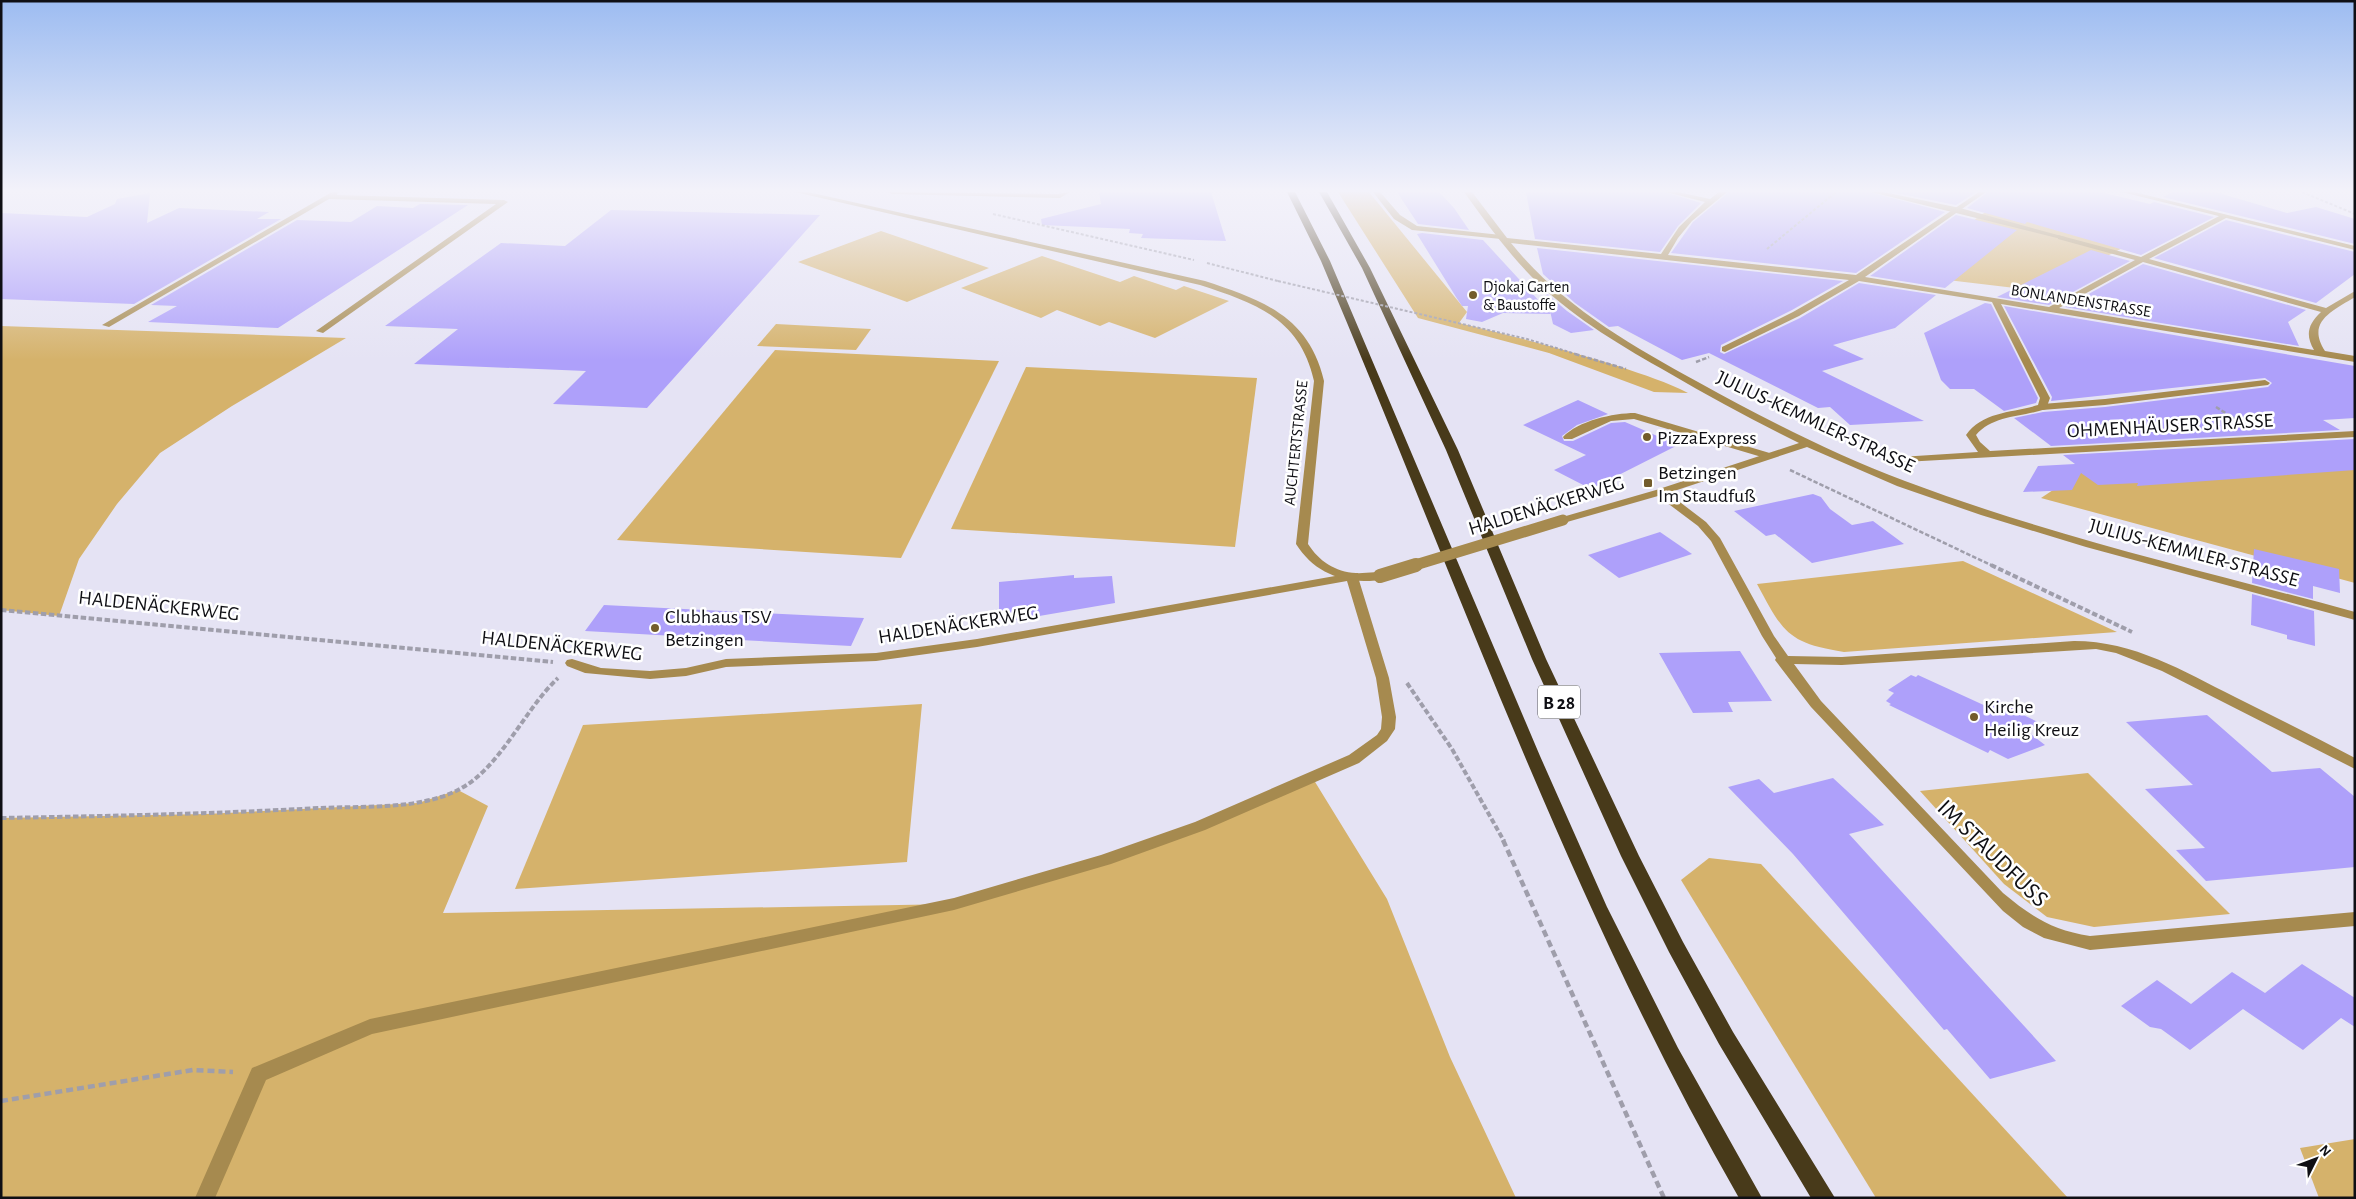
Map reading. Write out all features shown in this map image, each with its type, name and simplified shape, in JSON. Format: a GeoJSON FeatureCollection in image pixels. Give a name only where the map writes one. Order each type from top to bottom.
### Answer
{"type":"FeatureCollection","features":[{"type":"Feature","properties":{"kind":"highway","name":"B 28"},"geometry":{"type":"LineString","coordinates":[[1319,248],[1576,860],[1670,1053],[1751,1198]]}},
{"type":"Feature","properties":{"kind":"highway","name":"B 28"},"geometry":{"type":"LineString","coordinates":[[1355,248],[1366,268],[1452,450],[1539,659],[1630,856],[1676,947],[1726,1038],[1824,1198]]}},
{"type":"Feature","properties":{"kind":"street"},"geometry":{"type":"LineString","coordinates":[[106,325],[240,248]]}},
{"type":"Feature","properties":{"kind":"street"},"geometry":{"type":"LineString","coordinates":[[320,331],[438,248]]}},
{"type":"Feature","properties":{"kind":"street","name":"AUCHTERTSTRASSE"},"geometry":{"type":"LineString","coordinates":[[1045,248],[1202,284],[1241,297],[1286,322],[1299,334],[1313,356],[1319,381],[1302,544],[1312,559],[1323,568],[1352,577],[1380,576]]}},
{"type":"Feature","properties":{"kind":"street","name":"JULIUS-KEMMLER-STRASSE"},"geometry":{"type":"LineString","coordinates":[[1511,248],[1542,282],[1571,306],[1619,340],[1728,403],[1809,443],[1900,483],[2006,519],[2355,616]]}},
{"type":"Feature","properties":{"kind":"street","name":"BONLANDENSTRASSE"},"geometry":{"type":"LineString","coordinates":[[1592,248],[1858,278],[2355,359]]}},
{"type":"Feature","properties":{"kind":"street"},"geometry":{"type":"LineString","coordinates":[[1664,256],[1668,248]]}},
{"type":"Feature","properties":{"kind":"street"},"geometry":{"type":"LineString","coordinates":[[1725,349],[1796,314],[1858,278],[1901,248]]}},
{"type":"Feature","properties":{"kind":"street"},"geometry":{"type":"LineString","coordinates":[[2097,248],[2327,311]]}},
{"type":"Feature","properties":{"kind":"street"},"geometry":{"type":"LineString","coordinates":[[2049,310],[2163,248]]}},
{"type":"Feature","properties":{"kind":"street"},"geometry":{"type":"LineString","coordinates":[[2321,353],[2313,338],[2314,327],[2327,311],[2355,293]]}},
{"type":"Feature","properties":{"kind":"street"},"geometry":{"type":"LineString","coordinates":[[1996,302],[2045,398],[2042,407]]}},
{"type":"Feature","properties":{"kind":"street","name":"OHMENHÄUSER STRASSE"},"geometry":{"type":"LineString","coordinates":[[1988,455],[1976,444],[1971,435],[1975,429],[1984,423],[1999,417],[2032,411],[2042,407],[2265,383]]}},
{"type":"Feature","properties":{"kind":"street"},"geometry":{"type":"LineString","coordinates":[[1568,437],[1601,420],[1618,414],[1635,416],[1767,457]]}},
{"type":"Feature","properties":{"kind":"street","name":"OHMENHÄUSER STRASSE"},"geometry":{"type":"LineString","coordinates":[[1904,460],[2355,434]]}},
{"type":"Feature","properties":{"kind":"street","name":"HALDENÄCKERWEG"},"geometry":{"type":"LineString","coordinates":[[1380,576],[1660,492],[1809,443]]}},
{"type":"Feature","properties":{"kind":"street","name":"IM STAUDFUSS"},"geometry":{"type":"LineString","coordinates":[[1660,492],[1702,524],[1716,540],[1782,660],[1816,704],[1980,879],[2021,918],[2041,931],[2068,940],[2090,943],[2355,919]]}},
{"type":"Feature","properties":{"kind":"street"},"geometry":{"type":"LineString","coordinates":[[205,1198],[259,1074],[370,1027],[954,904],[1105,860],[1200,826],[1354,759],[1374,745],[1388,729],[1389,710],[1385,689],[1352,577]]}},
{"type":"Feature","properties":{"kind":"street","name":"HALDENÄCKERWEG"},"geometry":{"type":"LineString","coordinates":[[572,663],[585,669],[601,672],[650,675],[686,672],[726,663],[876,657],[977,643],[1352,577]]}},
{"type":"Feature","properties":{"kind":"street"},"geometry":{"type":"LineString","coordinates":[[1782,660],[1842,661],[2074,645],[2096,645],[2119,649],[2168,668],[2355,764]]}},
{"type":"Feature","properties":{"kind":"path"},"geometry":{"type":"LineString","coordinates":[[1137,248],[1527,339],[1628,369]]}},
{"type":"Feature","properties":{"kind":"path"},"geometry":{"type":"LineString","coordinates":[[1748,266],[1769,248]]}},
{"type":"Feature","properties":{"kind":"path"},"geometry":{"type":"LineString","coordinates":[[1668,368],[1700,361],[1725,349]]}},
{"type":"Feature","properties":{"kind":"path"},"geometry":{"type":"LineString","coordinates":[[2190,391],[2266,439]]}},
{"type":"Feature","properties":{"kind":"path"},"geometry":{"type":"LineString","coordinates":[[1767,457],[2137,634]]}},
{"type":"Feature","properties":{"kind":"path","name":"HALDENÄCKERWEG"},"geometry":{"type":"LineString","coordinates":[[1,610],[572,663]]}},
{"type":"Feature","properties":{"kind":"path"},"geometry":{"type":"LineString","coordinates":[[1,818],[206,814],[418,803],[458,790],[492,762],[541,694],[572,663]]}},
{"type":"Feature","properties":{"kind":"path"},"geometry":{"type":"LineString","coordinates":[[1404,678],[1452,749],[1502,837],[1664,1198]]}},
{"type":"Feature","properties":{"kind":"path"},"geometry":{"type":"LineString","coordinates":[[1,1101],[193,1070],[259,1074]]}},
{"type":"Feature","properties":{"kind":"shaded area"},"geometry":{"type":"Polygon","coordinates":[[[836,248],[930,248],[989,268],[907,302],[798,262],[836,248]]]}},
{"type":"Feature","properties":{"kind":"shaded area"},"geometry":{"type":"Polygon","coordinates":[[[1374,248],[1415,248],[1467,312],[1459,323],[1621,367],[1672,385],[1688,393],[1654,392],[1549,353],[1418,318],[1374,248]]]}},
{"type":"Feature","properties":{"kind":"shaded area"},"geometry":{"type":"Polygon","coordinates":[[[1934,248],[2123,248],[2040,291],[1897,274],[1934,248]]]}},
{"type":"Feature","properties":{"kind":"shaded area"},"geometry":{"type":"Polygon","coordinates":[[[1042,256],[1120,282],[1134,276],[1176,290],[1184,286],[1229,301],[1155,338],[1109,322],[1100,326],[1057,310],[1041,318],[961,288],[1042,256]]]}},
{"type":"Feature","properties":{"kind":"shaded area"},"geometry":{"type":"Polygon","coordinates":[[[776,324],[871,329],[856,350],[757,346],[776,324]]]}},
{"type":"Feature","properties":{"kind":"shaded area"},"geometry":{"type":"Polygon","coordinates":[[[1,326],[346,338],[232,406],[160,453],[117,504],[79,559],[59,616],[1,610],[1,326]]]}},
{"type":"Feature","properties":{"kind":"shaded area"},"geometry":{"type":"Polygon","coordinates":[[[775,350],[999,361],[901,558],[617,540],[775,350]]]}},
{"type":"Feature","properties":{"kind":"shaded area"},"geometry":{"type":"Polygon","coordinates":[[[1026,367],[1257,378],[1235,547],[951,529],[1026,367]]]}},
{"type":"Feature","properties":{"kind":"shaded area"},"geometry":{"type":"Polygon","coordinates":[[[2355,462],[2355,583],[2041,498],[2083,470],[2355,462]]]}},
{"type":"Feature","properties":{"kind":"shaded area"},"geometry":{"type":"Polygon","coordinates":[[[1963,561],[2117,632],[1844,652],[1810,644],[1789,633],[1774,614],[1757,584],[1963,561]]]}},
{"type":"Feature","properties":{"kind":"shaded area"},"geometry":{"type":"Polygon","coordinates":[[[922,704],[907,862],[515,889],[583,725],[922,704]]]}},
{"type":"Feature","properties":{"kind":"shaded area"},"geometry":{"type":"Polygon","coordinates":[[[2088,773],[2230,914],[2094,927],[2047,917],[2004,884],[1920,791],[2088,773]]]}},
{"type":"Feature","properties":{"kind":"shaded area"},"geometry":{"type":"Polygon","coordinates":[[[1312,777],[1387,899],[1450,1057],[1516,1198],[1,1198],[1,818],[206,814],[418,803],[458,790],[488,806],[443,913],[954,904],[1105,860],[1312,777]]]}},
{"type":"Feature","properties":{"kind":"shaded area"},"geometry":{"type":"Polygon","coordinates":[[[1709,858],[1761,864],[2068,1198],[1876,1198],[1681,880],[1709,858]]]}},
{"type":"Feature","properties":{"kind":"shaded area"},"geometry":{"type":"Polygon","coordinates":[[[2355,1139],[2355,1198],[2319,1198],[2300,1148],[2355,1139]]]}},
{"type":"Feature","properties":{"kind":"building"},"geometry":{"type":"Polygon","coordinates":[[[1,248],[231,248],[134,304],[1,299],[1,248]]]}},
{"type":"Feature","properties":{"kind":"building"},"geometry":{"type":"Polygon","coordinates":[[[249,248],[402,248],[278,328],[148,322],[177,306],[151,305],[249,248]]]}},
{"type":"Feature","properties":{"kind":"building"},"geometry":{"type":"Polygon","coordinates":[[[494,248],[790,248],[647,408],[553,404],[586,371],[414,364],[458,329],[385,326],[494,248]]]}},
{"type":"Feature","properties":{"kind":"building"},"geometry":{"type":"Polygon","coordinates":[[[1426,248],[1490,248],[1551,314],[1503,313],[1482,322],[1466,319],[1468,306],[1462,306],[1426,248]]]}},
{"type":"Feature","properties":{"kind":"building"},"geometry":{"type":"Polygon","coordinates":[[[1537,248],[1843,281],[1792,310],[1721,345],[1720,352],[1724,354],[1800,318],[1859,283],[1936,295],[1895,328],[1833,345],[1864,359],[1822,371],[1924,421],[1850,425],[1830,407],[1818,408],[1709,353],[1682,360],[1618,326],[1609,327],[1575,303],[1543,274],[1537,248]]]}},
{"type":"Feature","properties":{"kind":"building"},"geometry":{"type":"Polygon","coordinates":[[[1621,248],[1663,248],[1660,252],[1621,248]]]}},
{"type":"Feature","properties":{"kind":"building"},"geometry":{"type":"Polygon","coordinates":[[[1675,248],[1893,248],[1856,273],[1671,253],[1675,248]]]}},
{"type":"Feature","properties":{"kind":"building"},"geometry":{"type":"Polygon","coordinates":[[[1910,248],[1995,248],[1945,288],[1870,276],[1910,248]]]}},
{"type":"Feature","properties":{"kind":"building"},"geometry":{"type":"Polygon","coordinates":[[[2117,248],[2155,248],[2141,255],[2117,248]]]}},
{"type":"Feature","properties":{"kind":"building"},"geometry":{"type":"Polygon","coordinates":[[[2173,248],[2339,248],[2355,252],[2355,274],[2316,303],[2154,258],[2173,248]]]}},
{"type":"Feature","properties":{"kind":"building"},"geometry":{"type":"Polygon","coordinates":[[[2091,250],[2130,261],[2049,305],[1997,297],[2091,250]]]}},
{"type":"Feature","properties":{"kind":"building"},"geometry":{"type":"Polygon","coordinates":[[[2143,264],[2306,310],[2288,322],[2299,346],[2065,307],[2143,264]]]}},
{"type":"Feature","properties":{"kind":"building"},"geometry":{"type":"Polygon","coordinates":[[[1546,293],[1594,330],[1571,333],[1553,324],[1546,293]]]}},
{"type":"Feature","properties":{"kind":"building"},"geometry":{"type":"Polygon","coordinates":[[[1985,303],[1991,304],[2038,398],[2036,403],[2004,411],[1974,389],[1950,389],[1941,380],[1924,333],[1985,303]]]}},
{"type":"Feature","properties":{"kind":"building"},"geometry":{"type":"Polygon","coordinates":[[[2004,306],[2355,366],[2355,418],[2323,420],[2340,430],[2051,446],[2014,418],[2043,412],[2105,407],[2268,387],[2272,383],[2265,378],[2051,401],[2052,397],[2004,306]]]}},
{"type":"Feature","properties":{"kind":"building"},"geometry":{"type":"Polygon","coordinates":[[[1578,400],[1608,414],[1577,425],[1562,436],[1564,441],[1573,441],[1611,423],[1625,422],[1678,445],[1591,489],[1554,470],[1586,455],[1523,425],[1578,400]]]}},
{"type":"Feature","properties":{"kind":"building"},"geometry":{"type":"Polygon","coordinates":[[[2355,439],[2355,470],[2137,486],[2138,483],[2098,485],[2081,473],[2072,490],[2023,492],[2038,466],[2075,464],[2063,455],[2355,439]]]}},
{"type":"Feature","properties":{"kind":"building"},"geometry":{"type":"Polygon","coordinates":[[[1813,494],[1821,497],[1830,509],[1852,525],[1873,521],[1904,544],[1812,563],[1775,534],[1766,536],[1734,511],[1813,494]]]}},
{"type":"Feature","properties":{"kind":"building"},"geometry":{"type":"Polygon","coordinates":[[[1660,532],[1692,554],[1619,578],[1588,555],[1660,532]]]}},
{"type":"Feature","properties":{"kind":"building"},"geometry":{"type":"Polygon","coordinates":[[[2254,549],[2339,569],[2340,593],[2313,586],[2313,599],[2252,583],[2254,549]]]}},
{"type":"Feature","properties":{"kind":"building"},"geometry":{"type":"Polygon","coordinates":[[[1074,575],[1074,578],[1112,576],[1115,603],[999,623],[999,582],[1074,575]]]}},
{"type":"Feature","properties":{"kind":"building"},"geometry":{"type":"Polygon","coordinates":[[[2252,594],[2314,611],[2315,646],[2287,639],[2287,635],[2251,625],[2252,594]]]}},
{"type":"Feature","properties":{"kind":"building"},"geometry":{"type":"Polygon","coordinates":[[[604,605],[864,618],[851,646],[740,640],[739,642],[691,640],[693,637],[585,631],[604,605]]]}},
{"type":"Feature","properties":{"kind":"building"},"geometry":{"type":"Polygon","coordinates":[[[1740,651],[1772,701],[1728,702],[1733,712],[1693,713],[1659,653],[1740,651]]]}},
{"type":"Feature","properties":{"kind":"building","name":"Kirche Heilig Kreuz"},"geometry":{"type":"Polygon","coordinates":[[[1911,675],[1916,677],[1918,675],[1988,707],[1996,699],[2021,711],[2019,713],[2038,722],[2028,732],[2045,745],[2008,759],[1990,750],[1988,753],[1889,705],[1891,704],[1886,701],[1894,693],[1888,690],[1911,675]]]}},
{"type":"Feature","properties":{"kind":"building"},"geometry":{"type":"Polygon","coordinates":[[[2207,715],[2272,772],[2320,768],[2355,797],[2355,867],[2206,881],[2176,850],[2205,848],[2145,789],[2193,785],[2126,722],[2207,715]]]}},
{"type":"Feature","properties":{"kind":"building"},"geometry":{"type":"Polygon","coordinates":[[[1833,778],[1884,825],[1849,834],[2056,1061],[1990,1079],[1947,1029],[1944,1030],[1793,854],[1728,787],[1759,779],[1774,793],[1833,778]]]}},
{"type":"Feature","properties":{"kind":"building"},"geometry":{"type":"Polygon","coordinates":[[[2302,964],[2355,998],[2355,1027],[2341,1018],[2303,1050],[2243,1009],[2190,1050],[2161,1029],[2150,1027],[2121,1006],[2157,980],[2191,1004],[2232,972],[2265,993],[2302,964]]]}},
{"type":"Feature","properties":{"kind":"place","name":"Djokaj Garten & Baustoffe"},"geometry":{"type":"Point","coordinates":[1473,295]}},
{"type":"Feature","properties":{"kind":"place","name":"PizzaExpress"},"geometry":{"type":"Point","coordinates":[1647,437]}},
{"type":"Feature","properties":{"kind":"place","name":"Betzingen Im Staudfuß"},"geometry":{"type":"Point","coordinates":[1648,483]}},
{"type":"Feature","properties":{"kind":"place","name":"Clubhaus TSV Betzingen"},"geometry":{"type":"Point","coordinates":[655,628]}},
{"type":"Feature","properties":{"kind":"place","name":"Kirche Heilig Kreuz"},"geometry":{"type":"Point","coordinates":[1974,717]}}]}
